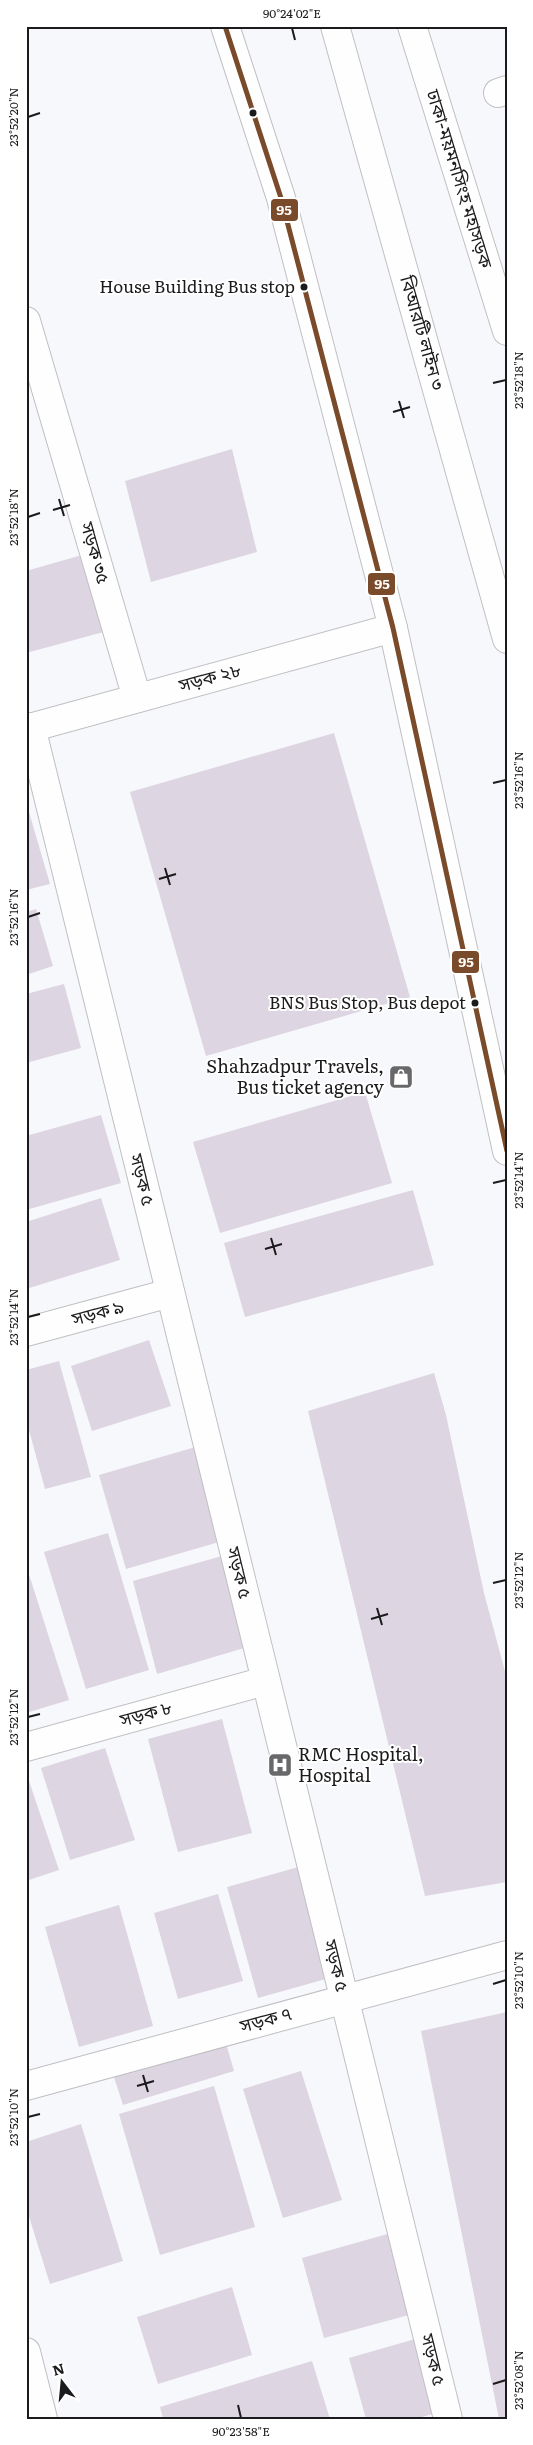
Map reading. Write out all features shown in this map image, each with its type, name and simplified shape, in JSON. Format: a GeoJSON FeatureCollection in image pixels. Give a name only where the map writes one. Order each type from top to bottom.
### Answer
{"type":"FeatureCollection","features":[{"type":"Feature","properties":{"kind":"main road"},"geometry":{"type":"LineString","coordinates":[[225,26],[281,198],[393,628],[507,1151]]}},
{"type":"Feature","properties":{"kind":"main road","name":"বিআরটি লাইন ৩"},"geometry":{"type":"LineString","coordinates":[[336,26],[507,639]]}},
{"type":"Feature","properties":{"kind":"main road","name":"ঢাকা-ময়মনসিংহ মহাসড়ক"},"geometry":{"type":"LineString","coordinates":[[412,26],[507,331]]}},
{"type":"Feature","properties":{"kind":"main road","name":"সড়ক ৩৫"},"geometry":{"type":"LineString","coordinates":[[26,321],[138,698]]}},
{"type":"Feature","properties":{"kind":"main road","name":"সড়ক ২৮"},"geometry":{"type":"LineString","coordinates":[[28,728],[393,628]]}},
{"type":"Feature","properties":{"kind":"main road","name":"সড়ক ৫"},"geometry":{"type":"LineString","coordinates":[[28,728],[170,1293],[448,2419]]}},
{"type":"Feature","properties":{"kind":"main road","name":"সড়ক ৯"},"geometry":{"type":"LineString","coordinates":[[26,1332],[170,1293]]}},
{"type":"Feature","properties":{"kind":"main road","name":"সড়ক ৮"},"geometry":{"type":"LineString","coordinates":[[26,1747],[266,1680]]}},
{"type":"Feature","properties":{"kind":"main road","name":"সড়ক ৭"},"geometry":{"type":"LineString","coordinates":[[26,2086],[507,1955]]}},
{"type":"Feature","properties":{"kind":"main road"},"geometry":{"type":"LineString","coordinates":[[26,2352],[43,2419]]}},
{"type":"Feature","properties":{"kind":"building"},"geometry":{"type":"Polygon","coordinates":[[[26,26],[38,26],[38,27],[26,30],[26,26]]]}},
{"type":"Feature","properties":{"kind":"building"},"geometry":{"type":"Polygon","coordinates":[[[232,449],[257,552],[151,582],[125,481],[232,449]]]}},
{"type":"Feature","properties":{"kind":"building"},"geometry":{"type":"Polygon","coordinates":[[[89,553],[111,630],[26,653],[26,571],[89,553]]]}},
{"type":"Feature","properties":{"kind":"building"},"geometry":{"type":"Polygon","coordinates":[[[334,733],[410,997],[206,1056],[130,792],[334,733]]]}},
{"type":"Feature","properties":{"kind":"building"},"geometry":{"type":"Polygon","coordinates":[[[26,802],[50,884],[26,890],[26,802]]]}},
{"type":"Feature","properties":{"kind":"building"},"geometry":{"type":"Polygon","coordinates":[[[36,909],[53,966],[26,975],[26,912],[36,909]]]}},
{"type":"Feature","properties":{"kind":"building"},"geometry":{"type":"Polygon","coordinates":[[[64,984],[81,1048],[26,1063],[26,994],[64,984]]]}},
{"type":"Feature","properties":{"kind":"building"},"geometry":{"type":"Polygon","coordinates":[[[365,1092],[392,1183],[220,1233],[193,1142],[365,1092]]]}},
{"type":"Feature","properties":{"kind":"building"},"geometry":{"type":"Polygon","coordinates":[[[101,1115],[121,1183],[26,1210],[26,1136],[101,1115]]]}},
{"type":"Feature","properties":{"kind":"building"},"geometry":{"type":"Polygon","coordinates":[[[413,1190],[434,1265],[245,1317],[224,1243],[413,1190]]]}},
{"type":"Feature","properties":{"kind":"building"},"geometry":{"type":"Polygon","coordinates":[[[101,1198],[120,1260],[26,1289],[26,1222],[101,1198]]]}},
{"type":"Feature","properties":{"kind":"building"},"geometry":{"type":"Polygon","coordinates":[[[149,1340],[171,1406],[92,1431],[71,1366],[149,1340]]]}},
{"type":"Feature","properties":{"kind":"building"},"geometry":{"type":"Polygon","coordinates":[[[59,1361],[91,1477],[45,1489],[26,1419],[26,1370],[59,1361]]]}},
{"type":"Feature","properties":{"kind":"building"},"geometry":{"type":"Polygon","coordinates":[[[434,1373],[446,1415],[484,1593],[507,1679],[507,1882],[425,1896],[308,1411],[434,1373]]]}},
{"type":"Feature","properties":{"kind":"building"},"geometry":{"type":"Polygon","coordinates":[[[199,1446],[226,1540],[126,1569],[99,1475],[199,1446]]]}},
{"type":"Feature","properties":{"kind":"building"},"geometry":{"type":"Polygon","coordinates":[[[108,1533],[149,1670],[86,1689],[44,1552],[108,1533]]]}},
{"type":"Feature","properties":{"kind":"building"},"geometry":{"type":"Polygon","coordinates":[[[222,1556],[244,1648],[157,1674],[133,1581],[222,1556]]]}},
{"type":"Feature","properties":{"kind":"building"},"geometry":{"type":"Polygon","coordinates":[[[26,1565],[69,1700],[26,1713],[26,1565]]]}},
{"type":"Feature","properties":{"kind":"building"},"geometry":{"type":"Polygon","coordinates":[[[222,1719],[252,1833],[178,1852],[148,1739],[222,1719]]]}},
{"type":"Feature","properties":{"kind":"building"},"geometry":{"type":"Polygon","coordinates":[[[105,1748],[135,1840],[70,1860],[41,1768],[105,1748]]]}},
{"type":"Feature","properties":{"kind":"building"},"geometry":{"type":"Polygon","coordinates":[[[26,1772],[59,1870],[26,1881],[26,1772]]]}},
{"type":"Feature","properties":{"kind":"building"},"geometry":{"type":"Polygon","coordinates":[[[302,1866],[333,1977],[258,1998],[227,1887],[302,1866]]]}},
{"type":"Feature","properties":{"kind":"building"},"geometry":{"type":"Polygon","coordinates":[[[218,1894],[243,1981],[178,1999],[154,1913],[218,1894]]]}},
{"type":"Feature","properties":{"kind":"building"},"geometry":{"type":"Polygon","coordinates":[[[119,1905],[153,2026],[79,2047],[45,1927],[119,1905]]]}},
{"type":"Feature","properties":{"kind":"building"},"geometry":{"type":"Polygon","coordinates":[[[507,2012],[507,2419],[499,2419],[421,2031],[507,2012]]]}},
{"type":"Feature","properties":{"kind":"building"},"geometry":{"type":"Polygon","coordinates":[[[225,2040],[234,2071],[123,2105],[113,2074],[225,2040]]]}},
{"type":"Feature","properties":{"kind":"building"},"geometry":{"type":"Polygon","coordinates":[[[301,2071],[342,2200],[283,2218],[243,2089],[301,2071]]]}},
{"type":"Feature","properties":{"kind":"building"},"geometry":{"type":"Polygon","coordinates":[[[214,2086],[255,2227],[160,2255],[119,2114],[214,2086]]]}},
{"type":"Feature","properties":{"kind":"building"},"geometry":{"type":"Polygon","coordinates":[[[81,2124],[123,2261],[50,2284],[26,2207],[26,2142],[81,2124]]]}},
{"type":"Feature","properties":{"kind":"building"},"geometry":{"type":"Polygon","coordinates":[[[409,2228],[431,2309],[324,2338],[302,2258],[409,2228]]]}},
{"type":"Feature","properties":{"kind":"building"},"geometry":{"type":"Polygon","coordinates":[[[232,2287],[252,2355],[158,2384],[137,2317],[232,2287]]]}},
{"type":"Feature","properties":{"kind":"building"},"geometry":{"type":"Polygon","coordinates":[[[429,2335],[450,2409],[415,2419],[366,2419],[349,2358],[429,2335]]]}},
{"type":"Feature","properties":{"kind":"building"},"geometry":{"type":"Polygon","coordinates":[[[312,2361],[330,2419],[163,2419],[160,2407],[312,2361]]]}},
{"type":"Feature","properties":{"kind":"transit line","name":"95"},"geometry":{"type":"LineString","coordinates":[[225,26],[281,198],[393,628],[507,1151]]}},
{"type":"Feature","properties":{"kind":"place","name":"House Building Bus stop"},"geometry":{"type":"Point","coordinates":[304,287]}},
{"type":"Feature","properties":{"kind":"place","name":"BNS Bus Stop, Bus depot"},"geometry":{"type":"Point","coordinates":[475,1003]}},
{"type":"Feature","properties":{"kind":"place","name":"Shahzadpur Travels, Bus ticket agency"},"geometry":{"type":"Point","coordinates":[401,1077]}},
{"type":"Feature","properties":{"kind":"place","name":"RMC Hospital, Hospital"},"geometry":{"type":"Point","coordinates":[280,1765]}}]}
